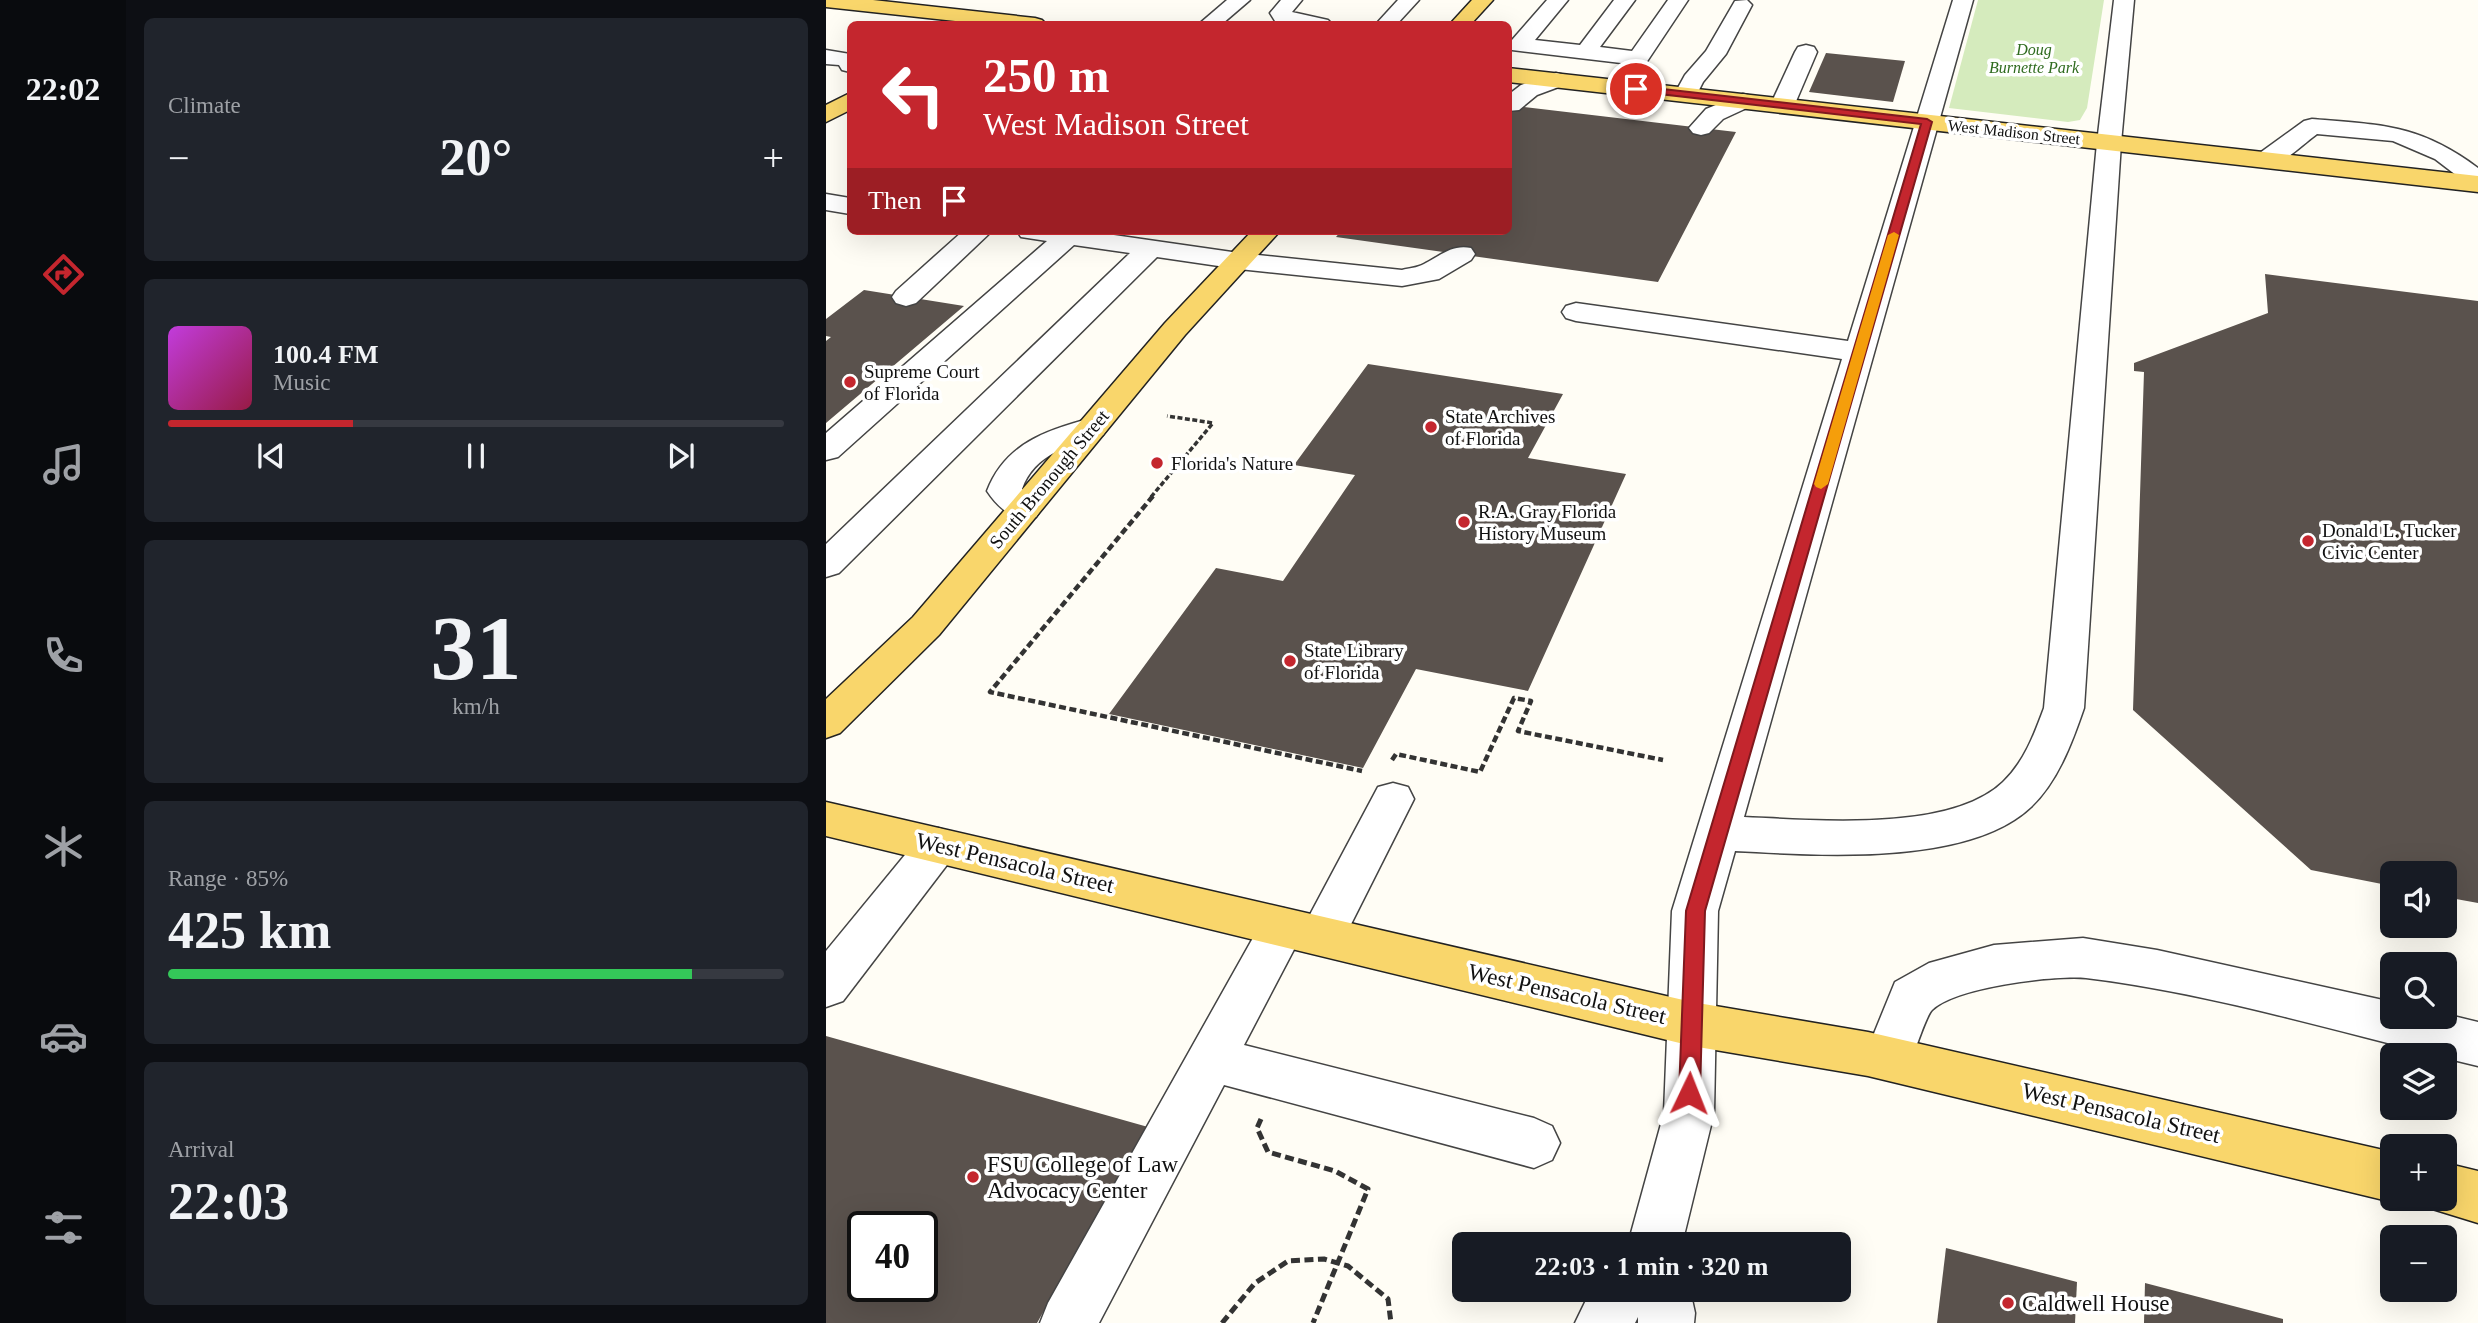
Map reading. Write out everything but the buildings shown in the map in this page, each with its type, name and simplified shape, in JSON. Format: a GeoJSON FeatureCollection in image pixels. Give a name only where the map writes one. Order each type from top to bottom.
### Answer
{"type":"FeatureCollection","features":[{"type":"Feature","properties":{"kind":"main road"},"geometry":{"type":"LineString","coordinates":[[978,21],[1010,0]]}},
{"type":"Feature","properties":{"kind":"main road"},"geometry":{"type":"LineString","coordinates":[[1463,21],[1483,0]]}},
{"type":"Feature","properties":{"kind":"main road"},"geometry":{"type":"LineString","coordinates":[[826,1],[970,21]]}},
{"type":"Feature","properties":{"kind":"main road","name":"West Madison Street"},"geometry":{"type":"LineString","coordinates":[[1512,75],[2478,182]]}},
{"type":"Feature","properties":{"kind":"main road"},"geometry":{"type":"LineString","coordinates":[[826,115],[847,102]]}},
{"type":"Feature","properties":{"kind":"main road","name":"South Bronough Street"},"geometry":{"type":"LineString","coordinates":[[826,723],[926,626],[1175,329],[1263,235]]}},
{"type":"Feature","properties":{"kind":"main road","name":"West Pensacola Street"},"geometry":{"type":"LineString","coordinates":[[826,819],[1692,1024],[1889,1058],[2380,1174]]}},
{"type":"Feature","properties":{"kind":"main road"},"geometry":{"type":"LineString","coordinates":[[2457,1192],[2478,1197]]}},
{"type":"Feature","properties":{"kind":"street"},"geometry":{"type":"LineString","coordinates":[[1213,21],[1240,0]]}},
{"type":"Feature","properties":{"kind":"street"},"geometry":{"type":"LineString","coordinates":[[1292,0],[1280,13],[1282,17],[1304,21]]}},
{"type":"Feature","properties":{"kind":"street"},"geometry":{"type":"LineString","coordinates":[[1389,21],[1409,0]]}},
{"type":"Feature","properties":{"kind":"street"},"geometry":{"type":"LineString","coordinates":[[1558,0],[1520,45],[1638,58],[1678,0]]}},
{"type":"Feature","properties":{"kind":"street"},"geometry":{"type":"LineString","coordinates":[[1585,53],[1625,0]]}},
{"type":"Feature","properties":{"kind":"street"},"geometry":{"type":"LineString","coordinates":[[1658,1232],[1689,1112],[1695,911],[1963,0]]}},
{"type":"Feature","properties":{"kind":"street"},"geometry":{"type":"LineString","coordinates":[[1718,833],[1832,837],[1906,834],[1967,822],[2006,803],[2031,776],[2051,746],[2064,708],[2109,143],[2124,0]]}},
{"type":"Feature","properties":{"kind":"street"},"geometry":{"type":"LineString","coordinates":[[1742,5],[1715,54],[1693,80],[1675,94],[1676,104],[1689,126],[1720,109],[1743,101]]}},
{"type":"Feature","properties":{"kind":"street"},"geometry":{"type":"LineString","coordinates":[[1782,106],[1806,52]]}},
{"type":"Feature","properties":{"kind":"street"},"geometry":{"type":"LineString","coordinates":[[826,57],[847,61]]}},
{"type":"Feature","properties":{"kind":"street"},"geometry":{"type":"LineString","coordinates":[[1512,104],[1529,90],[1556,80]]}},
{"type":"Feature","properties":{"kind":"street"},"geometry":{"type":"LineString","coordinates":[[2266,160],[2312,126],[2398,134],[2444,153],[2478,182]]}},
{"type":"Feature","properties":{"kind":"street"},"geometry":{"type":"LineString","coordinates":[[826,202],[847,206]]}},
{"type":"Feature","properties":{"kind":"street"},"geometry":{"type":"LineString","coordinates":[[906,297],[975,235]]}},
{"type":"Feature","properties":{"kind":"street"},"geometry":{"type":"LineString","coordinates":[[1055,235],[1239,261],[1402,278],[1429,273],[1461,254]]}},
{"type":"Feature","properties":{"kind":"street"},"geometry":{"type":"LineString","coordinates":[[826,450],[1068,237]]}},
{"type":"Feature","properties":{"kind":"street"},"geometry":{"type":"LineString","coordinates":[[826,565],[1151,248]]}},
{"type":"Feature","properties":{"kind":"street"},"geometry":{"type":"LineString","coordinates":[[1576,312],[1860,352]]}},
{"type":"Feature","properties":{"kind":"street"},"geometry":{"type":"LineString","coordinates":[[1069,1323],[1212,1059],[1302,931],[1384,779]]}},
{"type":"Feature","properties":{"kind":"street"},"geometry":{"type":"LineString","coordinates":[[826,986],[938,845]]}},
{"type":"Feature","properties":{"kind":"street"},"geometry":{"type":"LineString","coordinates":[[1889,1058],[1912,997],[1946,976],[1994,965],[2083,958],[2157,970],[2271,994],[2478,1044]]}},
{"type":"Feature","properties":{"kind":"street"},"geometry":{"type":"LineString","coordinates":[[1212,1059],[1534,1143]]}},
{"type":"Feature","properties":{"kind":"street"},"geometry":{"type":"LineString","coordinates":[[1603,1323],[1616,1302]]}},
{"type":"Feature","properties":{"kind":"street"},"geometry":{"type":"LineString","coordinates":[[1665,1302],[1666,1323]]}},
{"type":"Feature","properties":{"kind":"path"},"geometry":{"type":"LineString","coordinates":[[1167,416],[1213,424],[990,692],[1384,779],[1396,754],[1480,772],[1514,698],[1531,701],[1518,732],[1663,760]]}},
{"type":"Feature","properties":{"kind":"path"},"geometry":{"type":"LineString","coordinates":[[1280,1076],[1257,1128],[1268,1152],[1289,1161],[1358,1179],[1368,1189],[1340,1264],[1313,1323]]}},
{"type":"Feature","properties":{"kind":"path"},"geometry":{"type":"LineString","coordinates":[[1222,1323],[1255,1283],[1288,1261],[1324,1259],[1340,1264],[1367,1279],[1388,1299],[1391,1323]]}},
{"type":"Feature","properties":{"kind":"green space","name":"Doug Burnette Park"},"geometry":{"type":"Polygon","coordinates":[[[1978,0],[2104,0],[2087,108],[2080,120],[2068,122],[1949,108],[1978,0]]]}},
{"type":"Feature","properties":{"kind":"slow traffic"},"geometry":{"type":"LineString","coordinates":[[1821,484],[1894,235]]}},
{"type":"Feature","properties":{"kind":"place","name":"Supreme Court of Florida"},"geometry":{"type":"Point","coordinates":[850,382]}},
{"type":"Feature","properties":{"kind":"place","name":"State Archives of Florida"},"geometry":{"type":"Point","coordinates":[1431,427]}},
{"type":"Feature","properties":{"kind":"place","name":"Florida's Nature"},"geometry":{"type":"Point","coordinates":[1157,463]}},
{"type":"Feature","properties":{"kind":"place","name":"R.A. Gray Florida History Museum"},"geometry":{"type":"Point","coordinates":[1464,522]}},
{"type":"Feature","properties":{"kind":"place","name":"Donald L. Tucker Civic Center"},"geometry":{"type":"Point","coordinates":[2308,541]}},
{"type":"Feature","properties":{"kind":"place","name":"State Library of Florida"},"geometry":{"type":"Point","coordinates":[1290,661]}},
{"type":"Feature","properties":{"kind":"place","name":"FSU College of Law Advocacy Center"},"geometry":{"type":"Point","coordinates":[973,1177]}},
{"type":"Feature","properties":{"kind":"place","name":"Caldwell House"},"geometry":{"type":"Point","coordinates":[2008,1303]}},
{"type":"Feature","properties":{"kind":"route"},"geometry":{"type":"LineString","coordinates":[[1636,89],[1927,122],[1695,911],[1689,1093]]}}]}
